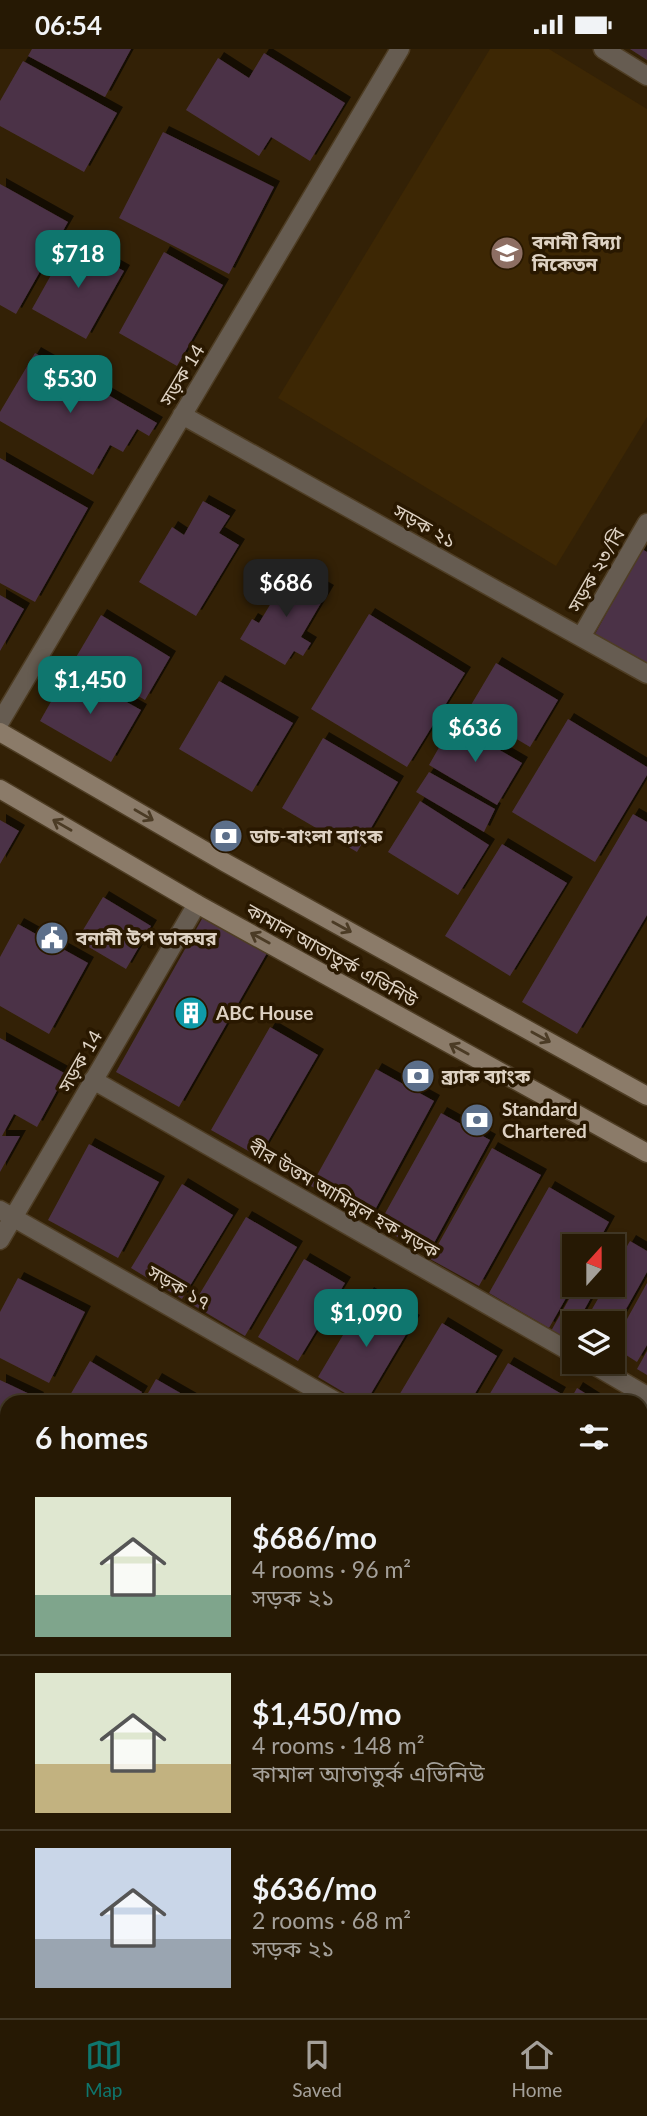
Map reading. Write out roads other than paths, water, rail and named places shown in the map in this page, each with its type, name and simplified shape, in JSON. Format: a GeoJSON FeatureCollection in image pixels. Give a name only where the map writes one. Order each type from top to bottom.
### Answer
{"type":"FeatureCollection","features":[{"type":"Feature","properties":{"kind":"main road","name":"কামাল আতাতুর্ক এভিনিউ"},"geometry":{"type":"LineString","coordinates":[[0,732],[226,863],[647,1096]]}},
{"type":"Feature","properties":{"kind":"main road","name":"কামাল আতাতুর্ক এভিনিউ"},"geometry":{"type":"LineString","coordinates":[[0,789],[197,904],[647,1153]]}},
{"type":"Feature","properties":{"kind":"street","name":"সড়ক 14"},"geometry":{"type":"LineString","coordinates":[[0,722],[400,49]]}},
{"type":"Feature","properties":{"kind":"street"},"geometry":{"type":"LineString","coordinates":[[603,49],[647,76]]}},
{"type":"Feature","properties":{"kind":"street","name":"সড়ক ২১"},"geometry":{"type":"LineString","coordinates":[[182,415],[647,674]]}},
{"type":"Feature","properties":{"kind":"street","name":"সড়ক ২৩/বি"},"geometry":{"type":"LineString","coordinates":[[582,637],[647,523]]}},
{"type":"Feature","properties":{"kind":"street","name":"সড়ক 14"},"geometry":{"type":"LineString","coordinates":[[0,1240],[6,1213],[93,1080],[197,904]]}},
{"type":"Feature","properties":{"kind":"street","name":"বীর উত্তম আমিনুল হক সড়ক"},"geometry":{"type":"LineString","coordinates":[[93,1080],[562,1347]]}},
{"type":"Feature","properties":{"kind":"street","name":"সড়ক ১৭"},"geometry":{"type":"LineString","coordinates":[[6,1213],[325,1395]]}},
{"type":"Feature","properties":{"kind":"street"},"geometry":{"type":"LineString","coordinates":[[609,1374],[645,1395]]}},
{"type":"Feature","properties":{"kind":"place","name":"বনানী বিদ্যা নিকেতন"},"geometry":{"type":"Point","coordinates":[507,253]}},
{"type":"Feature","properties":{"kind":"place","name":"ডাচ-বাংলা ব্যাংক"},"geometry":{"type":"Point","coordinates":[226,836]}},
{"type":"Feature","properties":{"kind":"place","name":"বনানী উপ ডাকঘর"},"geometry":{"type":"Point","coordinates":[52,938]}},
{"type":"Feature","properties":{"kind":"place","name":"ABC House"},"geometry":{"type":"Point","coordinates":[191,1013]}},
{"type":"Feature","properties":{"kind":"place","name":"ব্র্যাক ব্যাংক"},"geometry":{"type":"Point","coordinates":[418,1076]}},
{"type":"Feature","properties":{"kind":"place","name":"Standard Chartered"},"geometry":{"type":"Point","coordinates":[477,1120]}}]}
